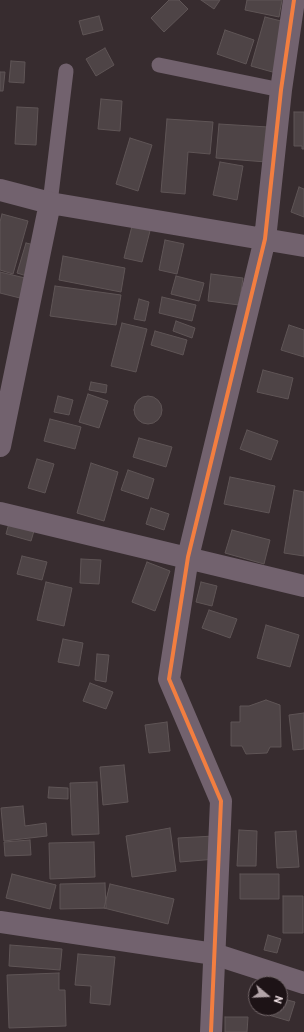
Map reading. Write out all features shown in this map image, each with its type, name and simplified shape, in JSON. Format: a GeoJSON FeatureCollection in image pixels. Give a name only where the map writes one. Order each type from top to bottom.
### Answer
{"type":"FeatureCollection","features":[{"type":"Feature","properties":{"kind":"street"},"geometry":{"type":"LineString","coordinates":[[211,1032],[221,801],[169,679],[188,557],[265,239],[281,90],[294,0]]}},
{"type":"Feature","properties":{"kind":"street"},"geometry":{"type":"LineString","coordinates":[[0,190],[50,203],[304,246]]}},
{"type":"Feature","properties":{"kind":"street"},"geometry":{"type":"LineString","coordinates":[[0,446],[50,203]]}},
{"type":"Feature","properties":{"kind":"street"},"geometry":{"type":"LineString","coordinates":[[0,513],[304,586]]}},
{"type":"Feature","properties":{"kind":"street"},"geometry":{"type":"LineString","coordinates":[[0,922],[214,954],[304,983]]}},
{"type":"Feature","properties":{"kind":"lane"},"geometry":{"type":"LineString","coordinates":[[159,65],[281,90]]}},
{"type":"Feature","properties":{"kind":"lane"},"geometry":{"type":"LineString","coordinates":[[50,203],[66,71]]}},
{"type":"Feature","properties":{"kind":"building"},"geometry":{"type":"Polygon","coordinates":[[[169,0],[179,0],[188,9],[164,32],[151,18],[169,0]]]}},
{"type":"Feature","properties":{"kind":"building"},"geometry":{"type":"Polygon","coordinates":[[[201,0],[220,0],[214,9],[201,0]]]}},
{"type":"Feature","properties":{"kind":"building"},"geometry":{"type":"Polygon","coordinates":[[[247,0],[282,0],[279,17],[245,10],[247,0]]]}},
{"type":"Feature","properties":{"kind":"building"},"geometry":{"type":"Polygon","coordinates":[[[99,16],[103,30],[83,35],[79,21],[99,16]]]}},
{"type":"Feature","properties":{"kind":"building"},"geometry":{"type":"Polygon","coordinates":[[[265,17],[289,23],[276,73],[251,66],[265,17]]]}},
{"type":"Feature","properties":{"kind":"building"},"geometry":{"type":"Polygon","coordinates":[[[225,30],[254,40],[246,64],[217,54],[225,30]]]}},
{"type":"Feature","properties":{"kind":"building"},"geometry":{"type":"Polygon","coordinates":[[[105,48],[114,65],[96,76],[86,59],[105,48]]]}},
{"type":"Feature","properties":{"kind":"building"},"geometry":{"type":"Polygon","coordinates":[[[11,61],[25,62],[24,83],[9,82],[11,61]]]}},
{"type":"Feature","properties":{"kind":"building"},"geometry":{"type":"Polygon","coordinates":[[[0,72],[5,72],[3,91],[0,91],[0,72]]]}},
{"type":"Feature","properties":{"kind":"building"},"geometry":{"type":"Polygon","coordinates":[[[101,99],[122,101],[120,131],[98,129],[101,99]]]}},
{"type":"Feature","properties":{"kind":"building"},"geometry":{"type":"Polygon","coordinates":[[[17,107],[38,108],[36,145],[15,144],[17,107]]]}},
{"type":"Feature","properties":{"kind":"building"},"geometry":{"type":"Polygon","coordinates":[[[294,112],[304,112],[304,149],[302,149],[302,146],[294,146],[294,112]]]}},
{"type":"Feature","properties":{"kind":"building"},"geometry":{"type":"Polygon","coordinates":[[[167,119],[213,122],[210,154],[188,152],[185,194],[161,192],[167,119]]]}},
{"type":"Feature","properties":{"kind":"building"},"geometry":{"type":"Polygon","coordinates":[[[219,124],[268,127],[266,162],[216,158],[219,124]]]}},
{"type":"Feature","properties":{"kind":"building"},"geometry":{"type":"Polygon","coordinates":[[[130,138],[152,145],[138,191],[116,184],[130,138]]]}},
{"type":"Feature","properties":{"kind":"building"},"geometry":{"type":"Polygon","coordinates":[[[220,162],[243,166],[237,200],[213,195],[220,162]]]}},
{"type":"Feature","properties":{"kind":"building"},"geometry":{"type":"Polygon","coordinates":[[[299,187],[304,189],[304,217],[291,212],[299,187]]]}},
{"type":"Feature","properties":{"kind":"building"},"geometry":{"type":"Polygon","coordinates":[[[2,214],[28,221],[13,274],[0,270],[0,222],[2,214]]]}},
{"type":"Feature","properties":{"kind":"building"},"geometry":{"type":"Polygon","coordinates":[[[133,222],[151,227],[142,262],[124,258],[133,222]]]}},
{"type":"Feature","properties":{"kind":"building"},"geometry":{"type":"Polygon","coordinates":[[[165,240],[184,244],[177,274],[159,270],[165,240]]]}},
{"type":"Feature","properties":{"kind":"building"},"geometry":{"type":"Polygon","coordinates":[[[26,243],[39,246],[30,277],[17,273],[26,243]]]}},
{"type":"Feature","properties":{"kind":"building"},"geometry":{"type":"Polygon","coordinates":[[[63,256],[125,268],[121,292],[59,280],[63,256]]]}},
{"type":"Feature","properties":{"kind":"building"},"geometry":{"type":"Polygon","coordinates":[[[0,272],[25,278],[20,298],[0,293],[0,272]]]}},
{"type":"Feature","properties":{"kind":"building"},"geometry":{"type":"Polygon","coordinates":[[[211,274],[243,278],[239,305],[208,301],[211,274]]]}},
{"type":"Feature","properties":{"kind":"building"},"geometry":{"type":"Polygon","coordinates":[[[176,276],[204,283],[199,301],[171,294],[176,276]]]}},
{"type":"Feature","properties":{"kind":"building"},"geometry":{"type":"Polygon","coordinates":[[[55,286],[121,295],[116,325],[50,316],[55,286]]]}},
{"type":"Feature","properties":{"kind":"building"},"geometry":{"type":"Polygon","coordinates":[[[162,297],[196,305],[192,321],[159,313],[162,297]]]}},
{"type":"Feature","properties":{"kind":"building"},"geometry":{"type":"Polygon","coordinates":[[[139,299],[149,302],[145,321],[134,319],[139,299]]]}},
{"type":"Feature","properties":{"kind":"building"},"geometry":{"type":"Polygon","coordinates":[[[176,321],[195,328],[192,338],[173,331],[176,321]]]}},
{"type":"Feature","properties":{"kind":"building"},"geometry":{"type":"Polygon","coordinates":[[[122,323],[147,329],[136,372],[111,366],[122,323]]]}},
{"type":"Feature","properties":{"kind":"building"},"geometry":{"type":"Polygon","coordinates":[[[289,325],[304,330],[304,357],[281,350],[289,325]]]}},
{"type":"Feature","properties":{"kind":"building"},"geometry":{"type":"Polygon","coordinates":[[[155,331],[187,340],[183,355],[151,345],[155,331]]]}},
{"type":"Feature","properties":{"kind":"building"},"geometry":{"type":"Polygon","coordinates":[[[263,370],[293,378],[288,399],[257,392],[263,370]]]}},
{"type":"Feature","properties":{"kind":"building"},"geometry":{"type":"Polygon","coordinates":[[[91,382],[107,385],[106,393],[89,390],[91,382]]]}},
{"type":"Feature","properties":{"kind":"building"},"geometry":{"type":"Polygon","coordinates":[[[88,394],[108,401],[99,428],[79,422],[88,394]]]}},
{"type":"Feature","properties":{"kind":"building"},"geometry":{"type":"Polygon","coordinates":[[[58,396],[73,400],[69,415],[54,412],[58,396]]]}},
{"type":"Feature","properties":{"kind":"building"},"geometry":{"type":"Polygon","coordinates":[[[148,396],[158,400],[162,410],[158,420],[148,424],[138,420],[134,410],[138,400],[148,396]]]}},
{"type":"Feature","properties":{"kind":"building"},"geometry":{"type":"Polygon","coordinates":[[[50,419],[81,427],[75,449],[44,441],[50,419]]]}},
{"type":"Feature","properties":{"kind":"building"},"geometry":{"type":"Polygon","coordinates":[[[247,430],[278,441],[271,460],[240,449],[247,430]]]}},
{"type":"Feature","properties":{"kind":"building"},"geometry":{"type":"Polygon","coordinates":[[[139,438],[172,447],[166,467],[133,457],[139,438]]]}},
{"type":"Feature","properties":{"kind":"building"},"geometry":{"type":"Polygon","coordinates":[[[37,459],[54,464],[45,493],[28,488],[37,459]]]}},
{"type":"Feature","properties":{"kind":"building"},"geometry":{"type":"Polygon","coordinates":[[[91,463],[118,472],[104,521],[77,513],[91,463]]]}},
{"type":"Feature","properties":{"kind":"building"},"geometry":{"type":"Polygon","coordinates":[[[128,470],[154,479],[148,499],[121,490],[128,470]]]}},
{"type":"Feature","properties":{"kind":"building"},"geometry":{"type":"Polygon","coordinates":[[[230,477],[275,486],[269,513],[224,504],[230,477]]]}},
{"type":"Feature","properties":{"kind":"building"},"geometry":{"type":"Polygon","coordinates":[[[294,490],[304,492],[304,556],[284,553],[294,490]]]}},
{"type":"Feature","properties":{"kind":"building"},"geometry":{"type":"Polygon","coordinates":[[[151,508],[169,514],[164,530],[146,524],[151,508]]]}},
{"type":"Feature","properties":{"kind":"building"},"geometry":{"type":"Polygon","coordinates":[[[11,516],[36,524],[31,541],[6,534],[11,516]]]}},
{"type":"Feature","properties":{"kind":"building"},"geometry":{"type":"Polygon","coordinates":[[[232,530],[270,540],[264,564],[225,553],[232,530]]]}},
{"type":"Feature","properties":{"kind":"building"},"geometry":{"type":"Polygon","coordinates":[[[22,556],[47,562],[42,580],[17,574],[22,556]]]}},
{"type":"Feature","properties":{"kind":"building"},"geometry":{"type":"Polygon","coordinates":[[[81,559],[101,560],[99,584],[80,583],[81,559]]]}},
{"type":"Feature","properties":{"kind":"building"},"geometry":{"type":"Polygon","coordinates":[[[147,562],[170,571],[155,611],[132,602],[147,562]]]}},
{"type":"Feature","properties":{"kind":"building"},"geometry":{"type":"Polygon","coordinates":[[[46,582],[72,588],[64,626],[37,620],[46,582]]]}},
{"type":"Feature","properties":{"kind":"building"},"geometry":{"type":"Polygon","coordinates":[[[201,582],[217,586],[212,606],[196,602],[201,582]]]}},
{"type":"Feature","properties":{"kind":"building"},"geometry":{"type":"Polygon","coordinates":[[[209,610],[237,619],[230,638],[202,628],[209,610]]]}},
{"type":"Feature","properties":{"kind":"building"},"geometry":{"type":"Polygon","coordinates":[[[266,625],[299,635],[290,667],[257,658],[266,625]]]}},
{"type":"Feature","properties":{"kind":"building"},"geometry":{"type":"Polygon","coordinates":[[[63,639],[83,643],[79,666],[58,662],[63,639]]]}},
{"type":"Feature","properties":{"kind":"building"},"geometry":{"type":"Polygon","coordinates":[[[97,654],[109,655],[106,682],[95,680],[97,654]]]}},
{"type":"Feature","properties":{"kind":"building"},"geometry":{"type":"Polygon","coordinates":[[[90,683],[113,692],[106,709],[83,701],[90,683]]]}},
{"type":"Feature","properties":{"kind":"building"},"geometry":{"type":"Polygon","coordinates":[[[266,700],[280,705],[281,747],[270,747],[267,753],[246,754],[242,746],[231,746],[231,722],[240,722],[240,706],[249,706],[266,700]]]}},
{"type":"Feature","properties":{"kind":"building"},"geometry":{"type":"Polygon","coordinates":[[[304,713],[304,749],[293,750],[289,715],[304,713]]]}},
{"type":"Feature","properties":{"kind":"building"},"geometry":{"type":"Polygon","coordinates":[[[167,722],[170,751],[149,753],[145,725],[167,722]]]}},
{"type":"Feature","properties":{"kind":"building"},"geometry":{"type":"Polygon","coordinates":[[[124,765],[128,802],[103,805],[100,767],[124,765]]]}},
{"type":"Feature","properties":{"kind":"building"},"geometry":{"type":"Polygon","coordinates":[[[97,782],[99,834],[72,835],[70,783],[97,782]]]}},
{"type":"Feature","properties":{"kind":"building"},"geometry":{"type":"Polygon","coordinates":[[[49,787],[68,788],[68,799],[48,798],[49,787]]]}},
{"type":"Feature","properties":{"kind":"building"},"geometry":{"type":"Polygon","coordinates":[[[23,806],[25,826],[46,823],[47,836],[4,841],[1,808],[23,806]]]}},
{"type":"Feature","properties":{"kind":"building"},"geometry":{"type":"Polygon","coordinates":[[[170,828],[176,871],[132,877],[126,836],[170,828]]]}},
{"type":"Feature","properties":{"kind":"building"},"geometry":{"type":"Polygon","coordinates":[[[239,830],[257,831],[256,866],[237,866],[239,830]]]}},
{"type":"Feature","properties":{"kind":"building"},"geometry":{"type":"Polygon","coordinates":[[[296,831],[299,867],[277,868],[275,832],[296,831]]]}},
{"type":"Feature","properties":{"kind":"building"},"geometry":{"type":"Polygon","coordinates":[[[214,836],[216,859],[180,862],[178,838],[214,836]]]}},
{"type":"Feature","properties":{"kind":"building"},"geometry":{"type":"Polygon","coordinates":[[[30,840],[31,855],[5,856],[4,842],[30,840]]]}},
{"type":"Feature","properties":{"kind":"building"},"geometry":{"type":"Polygon","coordinates":[[[94,842],[95,877],[50,879],[49,843],[94,842]]]}},
{"type":"Feature","properties":{"kind":"building"},"geometry":{"type":"Polygon","coordinates":[[[12,874],[56,885],[50,909],[6,898],[12,874]]]}},
{"type":"Feature","properties":{"kind":"building"},"geometry":{"type":"Polygon","coordinates":[[[240,874],[279,874],[279,899],[240,899],[240,874]]]}},
{"type":"Feature","properties":{"kind":"building"},"geometry":{"type":"Polygon","coordinates":[[[105,883],[106,908],[60,909],[60,884],[105,883]]]}},
{"type":"Feature","properties":{"kind":"building"},"geometry":{"type":"Polygon","coordinates":[[[110,884],[174,899],[168,924],[104,908],[110,884]]]}},
{"type":"Feature","properties":{"kind":"building"},"geometry":{"type":"Polygon","coordinates":[[[283,896],[303,896],[303,933],[283,933],[283,896]]]}},
{"type":"Feature","properties":{"kind":"building"},"geometry":{"type":"Polygon","coordinates":[[[268,935],[281,939],[277,953],[264,950],[268,935]]]}},
{"type":"Feature","properties":{"kind":"building"},"geometry":{"type":"Polygon","coordinates":[[[10,945],[62,949],[60,970],[9,966],[10,945]]]}},
{"type":"Feature","properties":{"kind":"building"},"geometry":{"type":"Polygon","coordinates":[[[78,954],[115,957],[110,1005],[90,1003],[91,986],[75,985],[78,954]]]}},
{"type":"Feature","properties":{"kind":"building"},"geometry":{"type":"Polygon","coordinates":[[[59,973],[59,990],[65,990],[66,1026],[9,1028],[7,975],[59,973]]]}},
{"type":"Feature","properties":{"kind":"building"},"geometry":{"type":"Polygon","coordinates":[[[288,1000],[295,1002],[289,1021],[272,1016],[288,1016],[288,1000]]]}},
{"type":"Feature","properties":{"kind":"building"},"geometry":{"type":"Polygon","coordinates":[[[225,1017],[248,1017],[247,1032],[225,1032],[225,1017]]]}},
{"type":"Feature","properties":{"kind":"cycle path"},"geometry":{"type":"LineString","coordinates":[[211,1032],[221,801],[169,679],[188,557],[265,239],[281,90],[294,0]]}}]}
